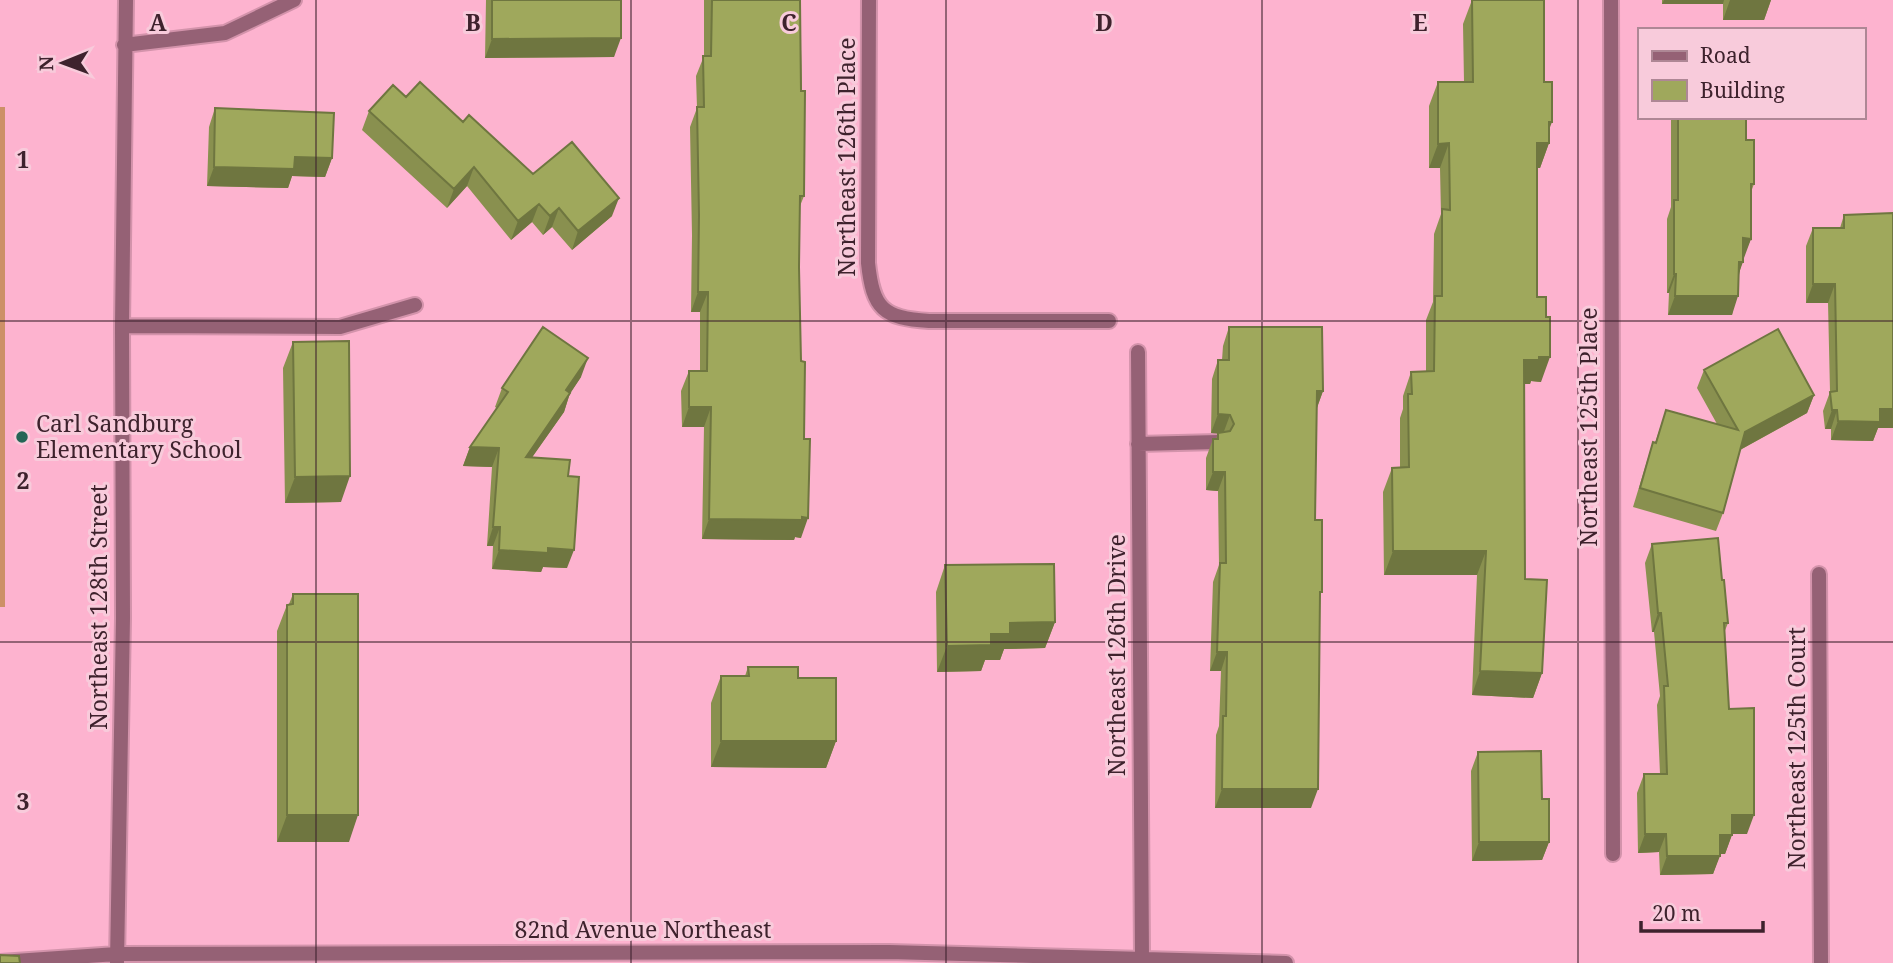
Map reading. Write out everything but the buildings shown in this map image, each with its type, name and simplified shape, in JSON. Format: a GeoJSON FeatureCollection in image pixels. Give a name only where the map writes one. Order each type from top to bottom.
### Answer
{"type":"FeatureCollection","features":[{"type":"Feature","properties":{"kind":"street","name":"Northeast 128th Street"},"geometry":{"type":"LineString","coordinates":[[117,958],[123,618],[122,326],[126,0]]}},
{"type":"Feature","properties":{"kind":"street"},"geometry":{"type":"LineString","coordinates":[[124,44],[225,33],[294,0]]}},
{"type":"Feature","properties":{"kind":"street","name":"Northeast 126th Place"},"geometry":{"type":"LineString","coordinates":[[869,0],[868,263],[871,289],[883,310],[905,319],[929,321],[1109,321]]}},
{"type":"Feature","properties":{"kind":"street","name":"Northeast 125th Place"},"geometry":{"type":"LineString","coordinates":[[1611,0],[1613,854]]}},
{"type":"Feature","properties":{"kind":"street"},"geometry":{"type":"LineString","coordinates":[[122,326],[340,327],[415,305]]}},
{"type":"Feature","properties":{"kind":"street","name":"Northeast 126th Drive"},"geometry":{"type":"LineString","coordinates":[[1138,352],[1142,958]]}},
{"type":"Feature","properties":{"kind":"street"},"geometry":{"type":"LineString","coordinates":[[1138,444],[1218,442]]}},
{"type":"Feature","properties":{"kind":"street","name":"Northeast 125th Court"},"geometry":{"type":"LineString","coordinates":[[1819,574],[1821,963]]}},
{"type":"Feature","properties":{"kind":"street","name":"82nd Avenue Northeast"},"geometry":{"type":"LineString","coordinates":[[0,962],[117,958],[1142,958],[1286,963]]}},
{"type":"Feature","properties":{"kind":"shaded area"},"geometry":{"type":"Polygon","coordinates":[[[0,107],[5,107],[5,607],[0,607],[0,107]]]}},
{"type":"Feature","properties":{"kind":"place","name":"Carl Sandburg Elementary School"},"geometry":{"type":"Point","coordinates":[22,437]}}]}
